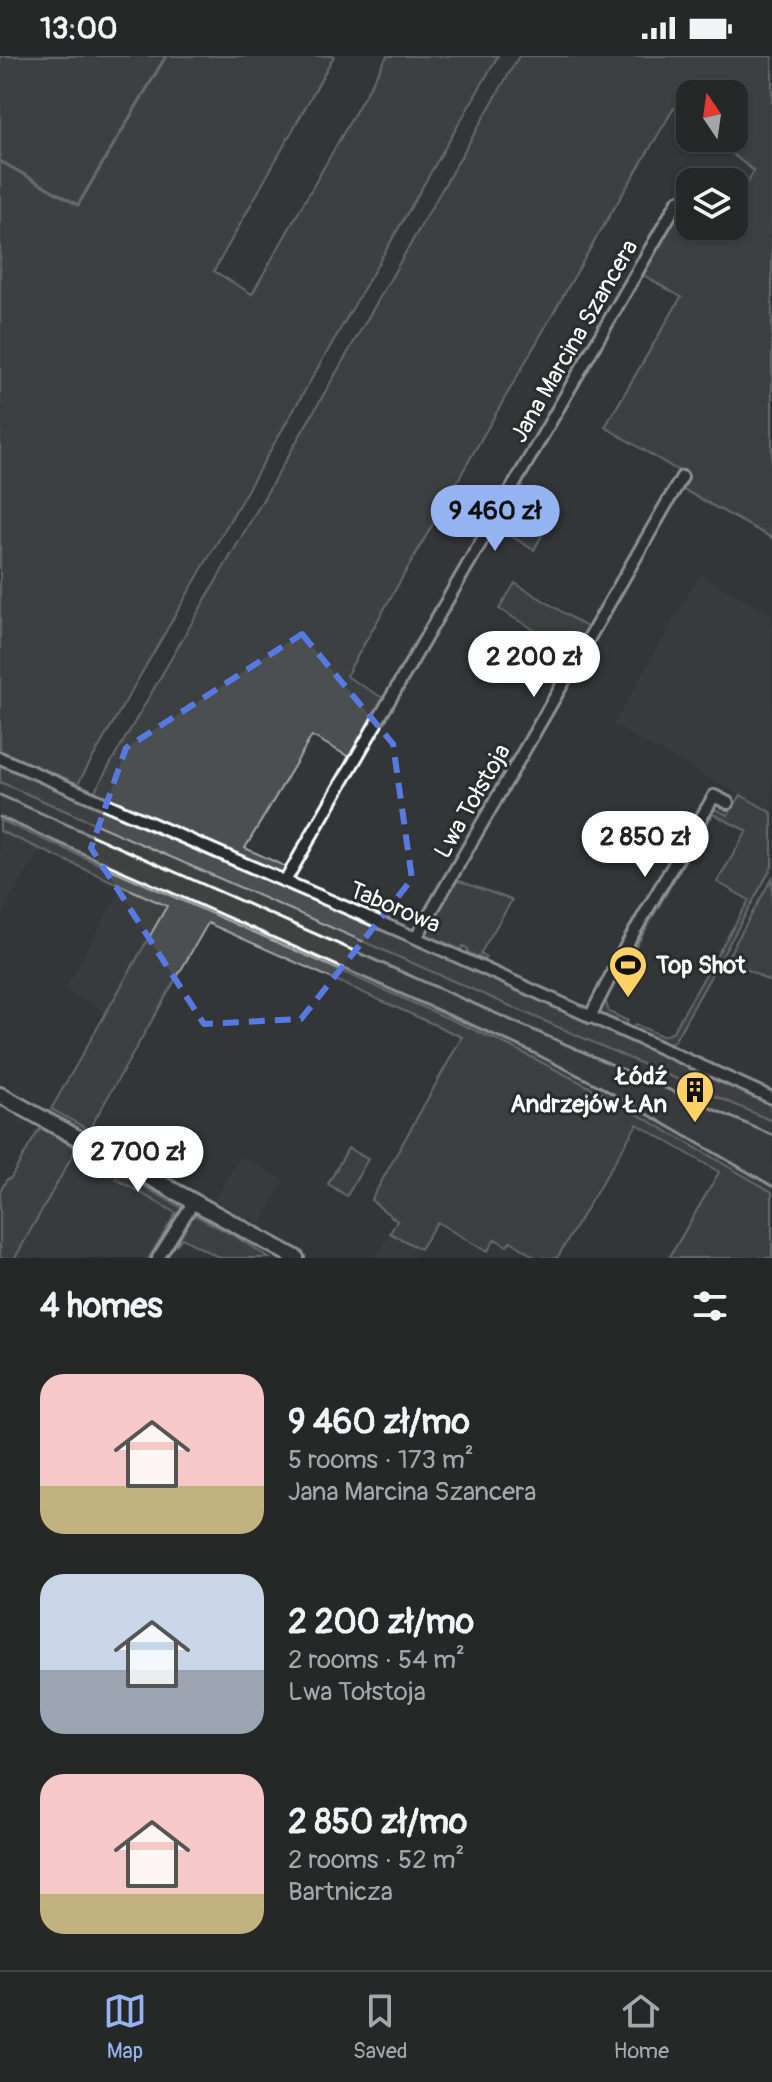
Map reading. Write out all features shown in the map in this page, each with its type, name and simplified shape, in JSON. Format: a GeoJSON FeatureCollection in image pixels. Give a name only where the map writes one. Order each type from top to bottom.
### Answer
{"type":"FeatureCollection","features":[{"type":"Feature","properties":{"kind":"main road"},"geometry":{"type":"LineString","coordinates":[[0,1095],[296,1258]]}},
{"type":"Feature","properties":{"kind":"street","name":"Jana Marcina Szancera"},"geometry":{"type":"LineString","coordinates":[[285,881],[676,204]]}},
{"type":"Feature","properties":{"kind":"street","name":"Lwa Tołstoja"},"geometry":{"type":"LineString","coordinates":[[416,938],[682,477]]}},
{"type":"Feature","properties":{"kind":"street","name":"Taborowa"},"geometry":{"type":"LineString","coordinates":[[0,758],[416,938],[772,1098]]}},
{"type":"Feature","properties":{"kind":"street"},"geometry":{"type":"LineString","coordinates":[[590,1017],[626,946],[714,796],[728,803]]}},
{"type":"Feature","properties":{"kind":"street"},"geometry":{"type":"LineString","coordinates":[[158,1258],[193,1203]]}},
{"type":"Feature","properties":{"kind":"highlighted area"},"geometry":{"type":"Polygon","coordinates":[[[302,634],[393,744],[412,879],[301,1019],[204,1024],[91,848],[126,748],[302,634]]]}},
{"type":"Feature","properties":{"kind":"shaded area"},"geometry":{"type":"Polygon","coordinates":[[[0,56],[334,56],[214,271],[252,294],[387,56],[498,56],[76,787],[0,755],[0,56]]]}},
{"type":"Feature","properties":{"kind":"shaded area"},"geometry":{"type":"Polygon","coordinates":[[[519,56],[772,56],[772,538],[680,488],[684,481],[680,472],[605,427],[681,297],[643,275],[638,282],[636,279],[676,214],[676,240],[748,240],[748,182],[754,171],[730,152],[748,152],[748,80],[676,80],[676,110],[674,108],[594,242],[346,676],[383,698],[404,662],[407,665],[373,724],[369,723],[365,731],[367,734],[347,767],[344,767],[349,757],[312,736],[245,848],[286,867],[320,808],[322,812],[289,868],[278,874],[93,794],[519,56]]]}},
{"type":"Feature","properties":{"kind":"shaded area"},"geometry":{"type":"Polygon","coordinates":[[[522,478],[514,497],[552,517],[534,550],[497,528],[488,542],[486,540],[522,478]]]}},
{"type":"Feature","properties":{"kind":"shaded area"},"geometry":{"type":"Polygon","coordinates":[[[700,574],[772,615],[772,813],[613,725],[700,574]]]}},
{"type":"Feature","properties":{"kind":"shaded area"},"geometry":{"type":"Polygon","coordinates":[[[515,583],[590,629],[575,654],[499,609],[515,583]]]}},
{"type":"Feature","properties":{"kind":"shaded area"},"geometry":{"type":"Polygon","coordinates":[[[0,762],[413,940],[772,1101],[772,1121],[0,782],[0,762]]]}},
{"type":"Feature","properties":{"kind":"shaded area"},"geometry":{"type":"Polygon","coordinates":[[[0,782],[772,1121],[772,1192],[601,1093],[506,1044],[0,820],[0,782]]]}},
{"type":"Feature","properties":{"kind":"shaded area"},"geometry":{"type":"Polygon","coordinates":[[[741,795],[772,813],[772,867],[670,1044],[633,1029],[635,1024],[662,1036],[672,1033],[749,900],[717,882],[747,831],[713,814],[701,833],[697,831],[710,810],[728,815],[741,795]]]}},
{"type":"Feature","properties":{"kind":"shaded area"},"geometry":{"type":"Polygon","coordinates":[[[0,820],[506,1044],[601,1093],[772,1192],[772,1258],[669,1258],[719,1172],[637,1124],[557,1258],[536,1258],[511,1241],[507,1246],[495,1239],[487,1252],[437,1222],[420,1249],[390,1233],[397,1221],[371,1200],[462,1037],[208,923],[89,1130],[51,1109],[167,906],[0,831],[0,820]]]}},
{"type":"Feature","properties":{"kind":"shaded area"},"geometry":{"type":"Polygon","coordinates":[[[0,831],[40,849],[0,918],[0,831]]]}},
{"type":"Feature","properties":{"kind":"shaded area"},"geometry":{"type":"Polygon","coordinates":[[[692,840],[696,842],[605,1000],[609,1012],[628,1021],[625,1025],[599,1013],[598,1006],[692,840]]]}},
{"type":"Feature","properties":{"kind":"shaded area"},"geometry":{"type":"Polygon","coordinates":[[[772,878],[772,983],[727,958],[772,878]]]}},
{"type":"Feature","properties":{"kind":"shaded area"},"geometry":{"type":"Polygon","coordinates":[[[454,879],[512,900],[480,954],[486,957],[484,960],[467,952],[468,949],[463,946],[461,950],[424,933],[454,879]]]}},
{"type":"Feature","properties":{"kind":"shaded area"},"geometry":{"type":"Polygon","coordinates":[[[122,886],[167,906],[106,1012],[65,990],[122,886]]]}},
{"type":"Feature","properties":{"kind":"shaded area"},"geometry":{"type":"Polygon","coordinates":[[[42,1129],[103,1166],[75,1151],[15,1258],[0,1258],[0,1191],[42,1129]]]}},
{"type":"Feature","properties":{"kind":"shaded area"},"geometry":{"type":"Polygon","coordinates":[[[348,1148],[368,1159],[347,1196],[328,1184],[348,1148]]]}},
{"type":"Feature","properties":{"kind":"shaded area"},"geometry":{"type":"Polygon","coordinates":[[[76,1151],[118,1174],[117,1179],[176,1213],[149,1258],[15,1258],[76,1151]]]}},
{"type":"Feature","properties":{"kind":"shaded area"},"geometry":{"type":"Polygon","coordinates":[[[240,1155],[284,1180],[260,1225],[215,1200],[240,1155]]]}},
{"type":"Feature","properties":{"kind":"shaded area"},"geometry":{"type":"Polygon","coordinates":[[[109,1169],[185,1210],[154,1258],[149,1258],[176,1213],[116,1179],[118,1174],[109,1169]]]}},
{"type":"Feature","properties":{"kind":"shaded area"},"geometry":{"type":"Polygon","coordinates":[[[193,1214],[269,1258],[220,1258],[182,1238],[177,1244],[176,1238],[193,1214]]]}},
{"type":"Feature","properties":{"kind":"shaded area"},"geometry":{"type":"Polygon","coordinates":[[[390,1233],[420,1249],[415,1258],[376,1258],[390,1233]]]}},
{"type":"Feature","properties":{"kind":"waterway"},"geometry":{"type":"LineString","coordinates":[[0,161],[78,205],[166,56]]}},
{"type":"Feature","properties":{"kind":"railway"},"geometry":{"type":"LineString","coordinates":[[0,795],[772,1135]]}},
{"type":"Feature","properties":{"kind":"railway"},"geometry":{"type":"LineString","coordinates":[[0,817],[526,1049],[599,1086],[772,1186]]}},
{"type":"Feature","properties":{"kind":"place","name":"Top Shot"},"geometry":{"type":"Point","coordinates":[628,999]}},
{"type":"Feature","properties":{"kind":"place","name":"Łódź Andrzejów ŁAn"},"geometry":{"type":"Point","coordinates":[695,1124]}}]}
